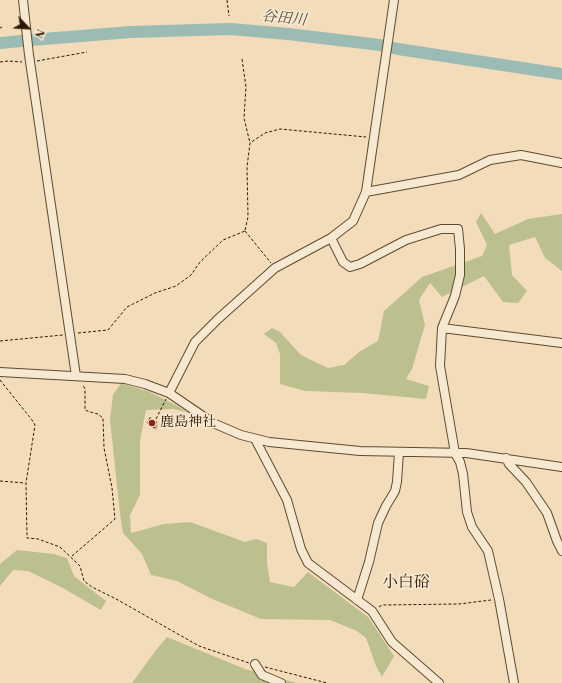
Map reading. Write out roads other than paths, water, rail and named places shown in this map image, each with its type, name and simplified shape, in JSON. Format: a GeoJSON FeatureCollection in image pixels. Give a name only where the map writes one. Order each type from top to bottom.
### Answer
{"type":"FeatureCollection","features":[{"type":"Feature","properties":{"kind":"street"},"geometry":{"type":"LineString","coordinates":[[22,0],[29,59],[70,334],[78,376]]}},
{"type":"Feature","properties":{"kind":"street"},"geometry":{"type":"LineString","coordinates":[[169,393],[195,342],[218,319],[275,268],[331,238],[353,221],[366,192],[394,0]]}},
{"type":"Feature","properties":{"kind":"street"},"geometry":{"type":"LineString","coordinates":[[366,192],[459,175],[490,160],[521,155],[562,163]]}},
{"type":"Feature","properties":{"kind":"street"},"geometry":{"type":"LineString","coordinates":[[331,238],[344,262],[350,267],[360,264],[406,240],[441,229],[458,229],[460,275],[455,296],[442,328],[440,366],[455,453],[460,462],[463,474],[467,512],[472,527],[488,551],[499,599],[514,683]]}},
{"type":"Feature","properties":{"kind":"street"},"geometry":{"type":"LineString","coordinates":[[442,328],[562,343]]}},
{"type":"Feature","properties":{"kind":"street"},"geometry":{"type":"LineString","coordinates":[[0,372],[130,380],[169,393],[213,423],[241,435],[269,442],[360,451],[455,453],[506,458],[562,467]]}},
{"type":"Feature","properties":{"kind":"street"},"geometry":{"type":"LineString","coordinates":[[255,439],[287,500],[301,549],[308,563],[372,612],[392,642],[439,683]]}},
{"type":"Feature","properties":{"kind":"street"},"geometry":{"type":"LineString","coordinates":[[357,600],[369,562],[378,523],[395,491],[399,452]]}},
{"type":"Feature","properties":{"kind":"street"},"geometry":{"type":"LineString","coordinates":[[506,458],[509,464],[526,482],[547,513],[562,551]]}},
{"type":"Feature","properties":{"kind":"street"},"geometry":{"type":"LineString","coordinates":[[255,664],[262,675],[281,683]]}},
{"type":"Feature","properties":{"kind":"waterway","name":"谷田川"},"geometry":{"type":"LineString","coordinates":[[0,43],[131,32],[231,29],[380,45],[562,74]]}},
{"type":"Feature","properties":{"kind":"place","name":"鹿島神社"},"geometry":{"type":"Point","coordinates":[152,423]}},
{"type":"Feature","properties":{"kind":"district","name":"小白硲"},"geometry":{"type":"Point","coordinates":[406,583]}}]}
